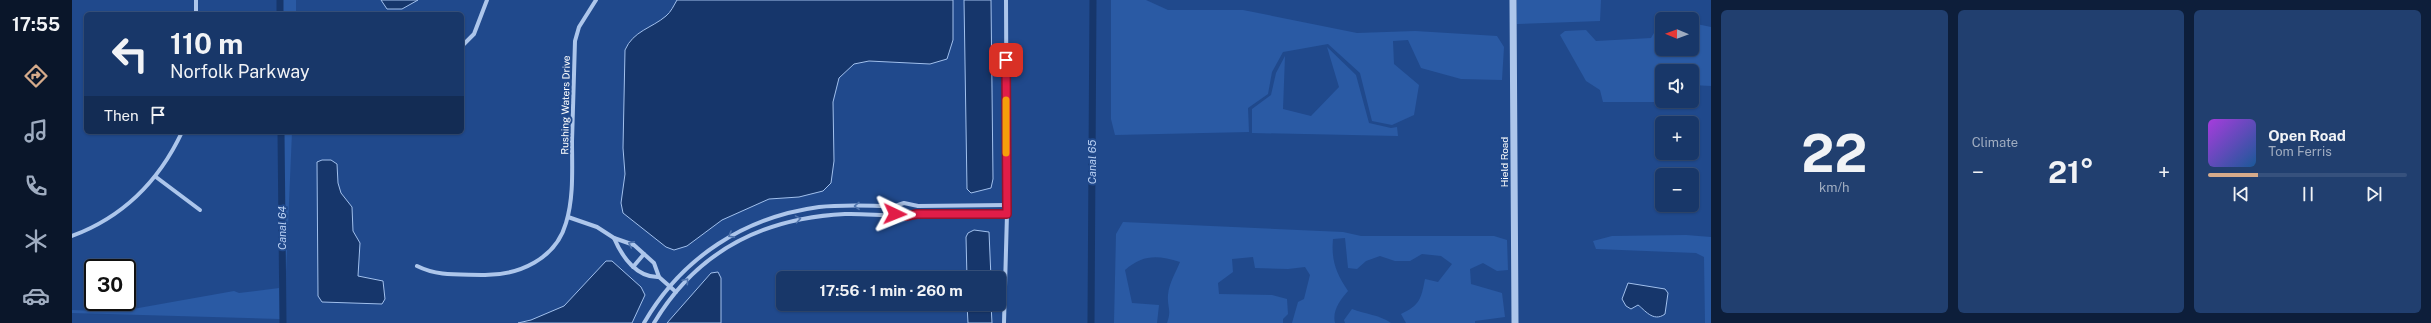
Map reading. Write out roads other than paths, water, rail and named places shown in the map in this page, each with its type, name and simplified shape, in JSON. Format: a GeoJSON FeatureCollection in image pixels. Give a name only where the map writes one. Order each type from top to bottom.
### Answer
{"type":"FeatureCollection","features":[{"type":"Feature","properties":{"kind":"street"},"geometry":{"type":"LineString","coordinates":[[196,0],[196,12]]}},
{"type":"Feature","properties":{"kind":"street"},"geometry":{"type":"LineString","coordinates":[[464,44],[474,34],[487,0]]}},
{"type":"Feature","properties":{"kind":"street","name":"Rushing Waters Drive"},"geometry":{"type":"LineString","coordinates":[[417,266],[432,274],[502,275],[522,270],[541,259],[557,240],[568,217],[571,187],[575,41],[579,27],[596,0]]}},
{"type":"Feature","properties":{"kind":"street"},"geometry":{"type":"LineString","coordinates":[[1004,323],[1007,214],[1006,0]]}},
{"type":"Feature","properties":{"kind":"street","name":"Hield Road"},"geometry":{"type":"LineString","coordinates":[[1513,0],[1515,323]]}},
{"type":"Feature","properties":{"kind":"street"},"geometry":{"type":"LineString","coordinates":[[72,236],[106,220],[132,202],[156,177],[172,152],[181,134]]}},
{"type":"Feature","properties":{"kind":"street"},"geometry":{"type":"LineString","coordinates":[[156,177],[200,210]]}},
{"type":"Feature","properties":{"kind":"street"},"geometry":{"type":"LineString","coordinates":[[644,323],[655,305],[695,260],[733,234],[764,220],[793,212],[821,207],[895,206],[904,203],[918,206],[1007,205]]}},
{"type":"Feature","properties":{"kind":"street"},"geometry":{"type":"LineString","coordinates":[[654,323],[689,276],[715,255],[736,242],[793,220],[847,214],[895,214],[906,216],[917,214],[1007,214]]}},
{"type":"Feature","properties":{"kind":"street"},"geometry":{"type":"LineString","coordinates":[[568,217],[597,227],[614,238],[634,245],[654,263],[659,278]]}},
{"type":"Feature","properties":{"kind":"street"},"geometry":{"type":"LineString","coordinates":[[614,238],[625,260],[633,267],[645,276],[659,278],[676,292]]}},
{"type":"Feature","properties":{"kind":"street"},"geometry":{"type":"LineString","coordinates":[[633,267],[644,254]]}},
{"type":"Feature","properties":{"kind":"waterway","name":"Canal 64"},"geometry":{"type":"LineString","coordinates":[[280,0],[280,12]]}},
{"type":"Feature","properties":{"kind":"waterway","name":"Canal 65"},"geometry":{"type":"LineString","coordinates":[[1091,323],[1093,0]]}},
{"type":"Feature","properties":{"kind":"waterway","name":"Canal 64"},"geometry":{"type":"LineString","coordinates":[[281,134],[283,323]]}}]}
